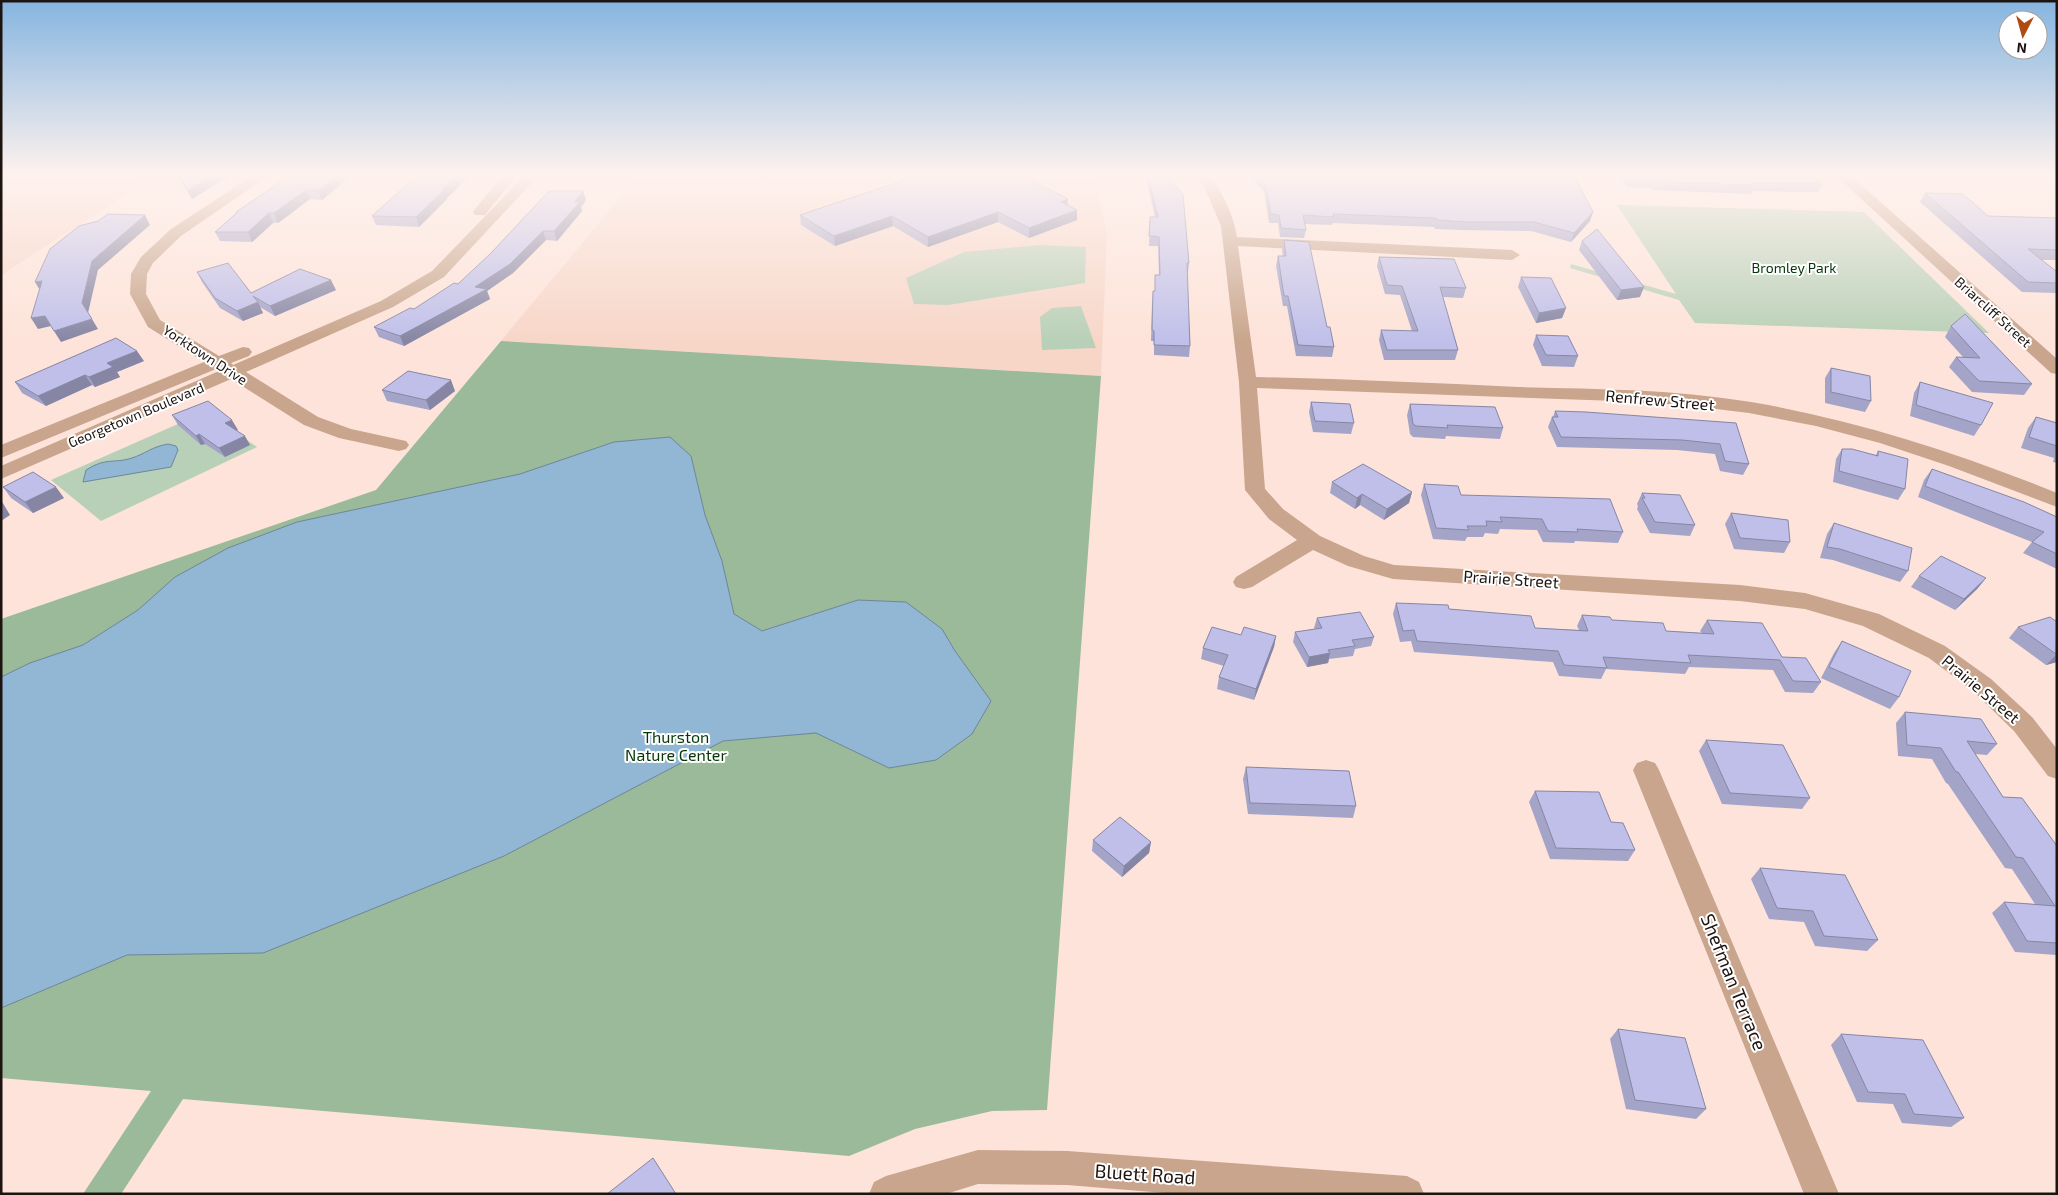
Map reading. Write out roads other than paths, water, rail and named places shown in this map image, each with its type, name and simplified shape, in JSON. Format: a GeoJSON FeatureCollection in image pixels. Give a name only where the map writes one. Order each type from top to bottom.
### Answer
{"type":"FeatureCollection","features":[{"type":"Feature","properties":{"kind":"street","name":"Yorktown Drive"},"geometry":{"type":"LineString","coordinates":[[182,230],[155,251],[138,274],[138,300],[154,323],[311,421],[346,434],[399,445]]}},
{"type":"Feature","properties":{"kind":"street","name":"Georgetown Boulevard"},"geometry":{"type":"LineString","coordinates":[[1,473],[387,304],[415,273],[462,230]]}},
{"type":"Feature","properties":{"kind":"street","name":"Georgetown Boulevard"},"geometry":{"type":"LineString","coordinates":[[1,452],[372,298],[438,274],[482,230]]}},
{"type":"Feature","properties":{"kind":"street","name":"Prairie Street"},"geometry":{"type":"LineString","coordinates":[[1229,230],[1248,382],[1255,490],[1276,514],[1312,541],[1356,561],[1393,572],[1740,593],[1805,601],[1871,620],[1937,652],[1982,685],[2023,724],[2057,769]]}},
{"type":"Feature","properties":{"kind":"street","name":"Briarcliff Street"},"geometry":{"type":"LineString","coordinates":[[1902,230],[2057,369]]}},
{"type":"Feature","properties":{"kind":"street"},"geometry":{"type":"LineString","coordinates":[[1230,241],[1512,255]]}},
{"type":"Feature","properties":{"kind":"street","name":"Renfrew Street"},"geometry":{"type":"LineString","coordinates":[[1248,382],[1600,394],[1687,400],[1780,413],[1884,438],[1991,473],[2057,501]]}},
{"type":"Feature","properties":{"kind":"street"},"geometry":{"type":"LineString","coordinates":[[1244,582],[1312,541]]}},
{"type":"Feature","properties":{"kind":"street","name":"Shefman Terrace"},"geometry":{"type":"LineString","coordinates":[[1646,770],[1822,1194]]}},
{"type":"Feature","properties":{"kind":"street","name":"Bluett Road"},"geometry":{"type":"LineString","coordinates":[[886,1194],[978,1167],[987,1167],[1067,1168],[1407,1194]]}},
{"type":"Feature","properties":{"kind":"water"},"geometry":{"type":"Polygon","coordinates":[[[670,437],[691,456],[705,515],[722,561],[734,614],[762,631],[858,600],[906,602],[942,629],[955,651],[991,701],[972,734],[936,760],[889,768],[816,733],[723,741],[504,856],[263,953],[127,955],[1,1008],[1,677],[30,663],[83,645],[138,610],[175,577],[228,548],[297,522],[520,474],[614,442],[670,437]]]}},
{"type":"Feature","properties":{"kind":"water"},"geometry":{"type":"Polygon","coordinates":[[[168,444],[176,446],[178,450],[171,467],[83,482],[86,470],[99,463],[132,458],[168,444]]]}},
{"type":"Feature","properties":{"kind":"park label","name":"Bromley Park"},"geometry":{"type":"Point","coordinates":[1794,268]}},
{"type":"Feature","properties":{"kind":"park label","name":"Thurston Nature Center"},"geometry":{"type":"Point","coordinates":[676,746]}}]}
